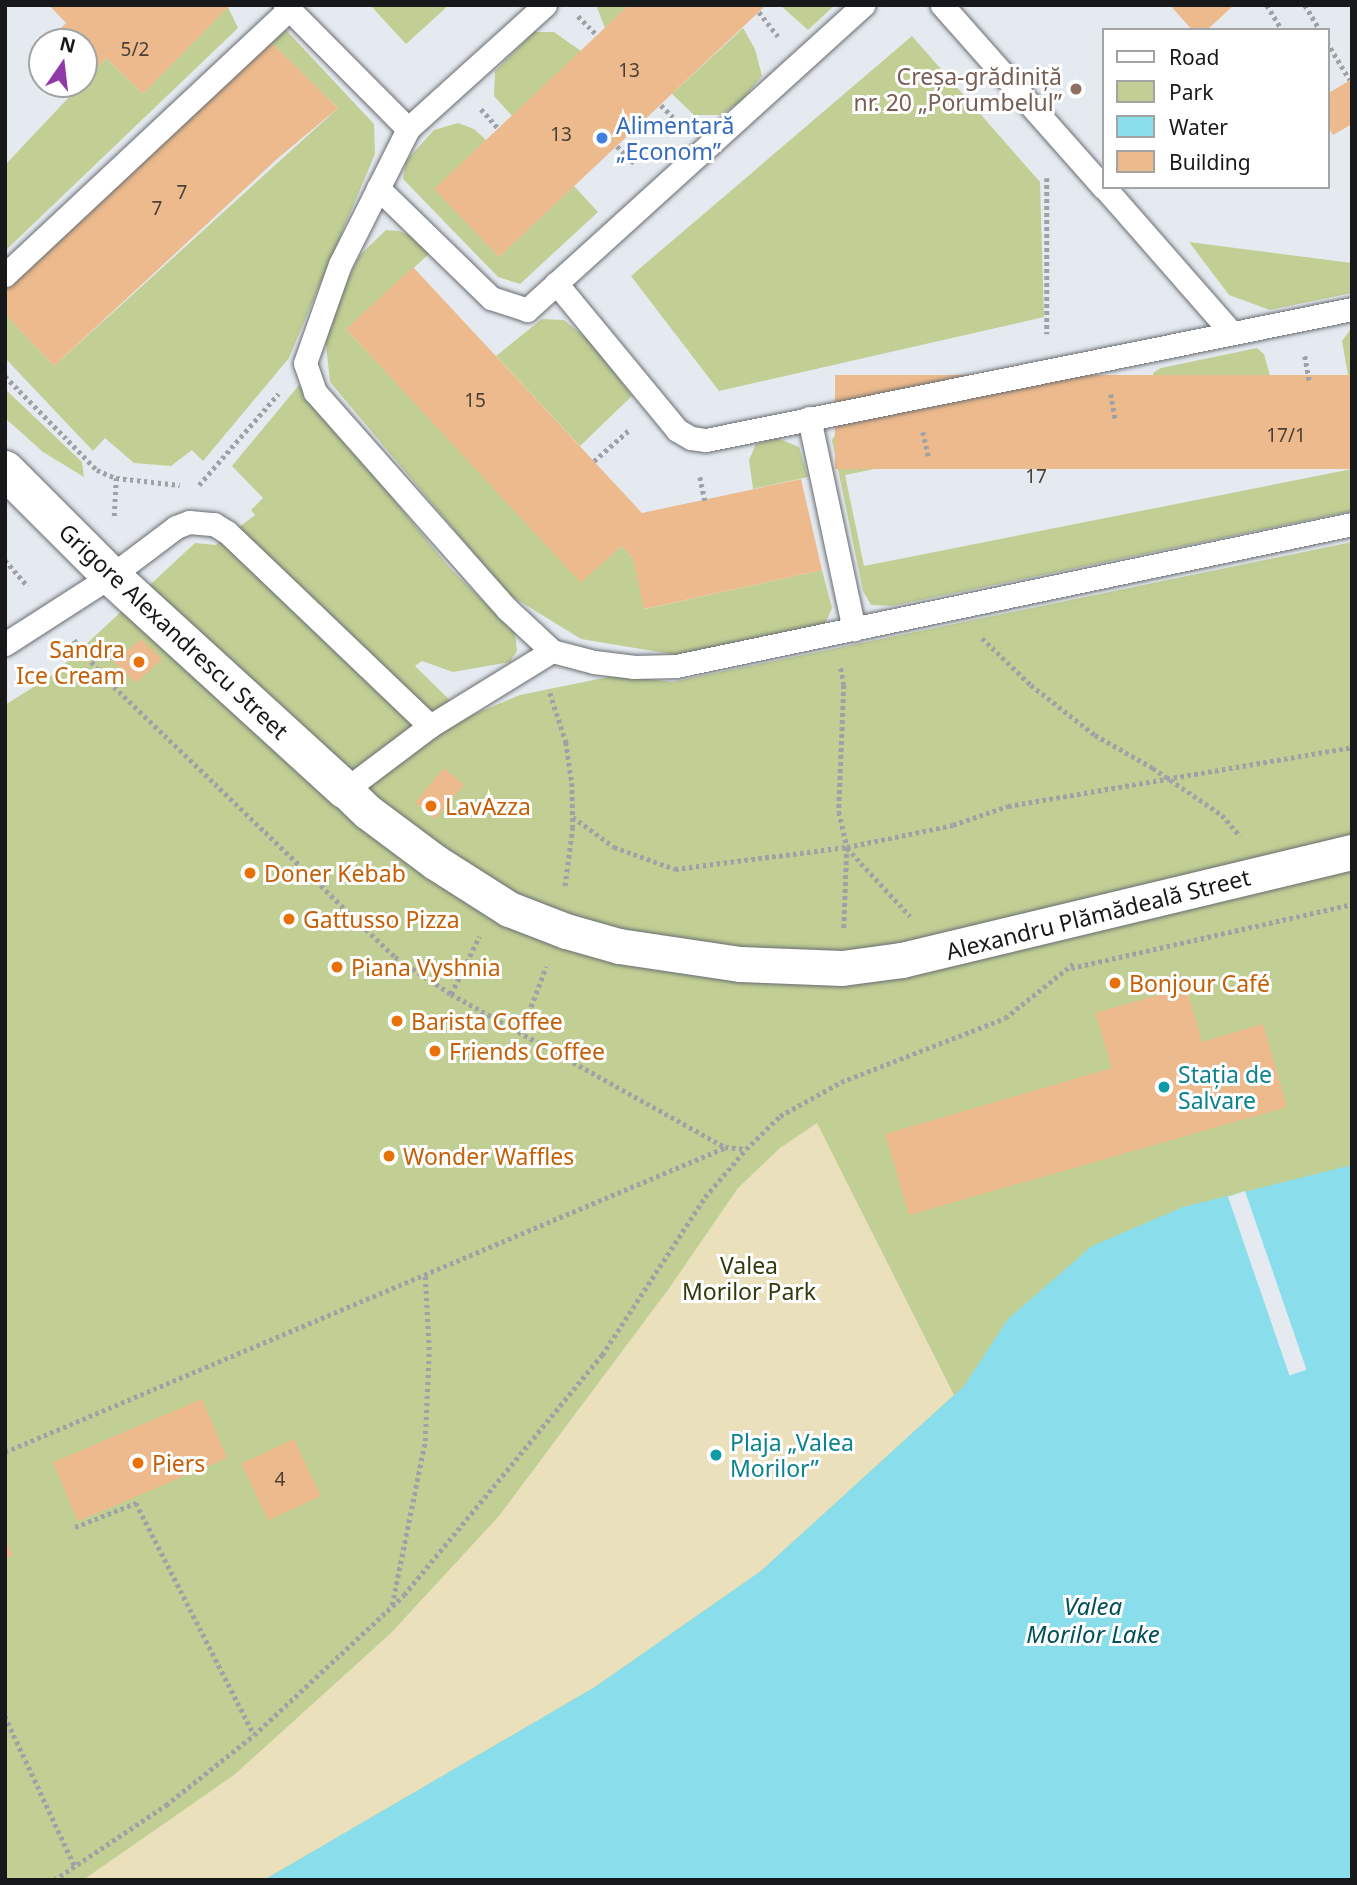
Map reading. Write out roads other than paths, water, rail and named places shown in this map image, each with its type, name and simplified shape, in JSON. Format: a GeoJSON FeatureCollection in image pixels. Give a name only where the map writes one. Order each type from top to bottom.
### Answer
{"type":"FeatureCollection","features":[{"type":"Feature","properties":{"kind":"street","name":"Grigore Alexandrescu Street"},"geometry":{"type":"LineString","coordinates":[[5,470],[111,576],[345,790]]}},
{"type":"Feature","properties":{"kind":"street","name":"Alexandru Plămădeală Street"},"geometry":{"type":"LineString","coordinates":[[345,790],[368,812],[435,862],[496,902],[560,929],[619,946],[740,964],[842,968],[927,954],[1352,852]]}},
{"type":"Feature","properties":{"kind":"lane"},"geometry":{"type":"LineString","coordinates":[[545,5],[408,129],[341,264],[305,363],[315,392],[545,655]]}},
{"type":"Feature","properties":{"kind":"lane"},"geometry":{"type":"LineString","coordinates":[[378,188],[491,298],[527,310],[863,5]]}},
{"type":"Feature","properties":{"kind":"lane"},"geometry":{"type":"LineString","coordinates":[[942,5],[1102,186]]}},
{"type":"Feature","properties":{"kind":"lane"},"geometry":{"type":"LineString","coordinates":[[5,275],[287,7],[408,129]]}},
{"type":"Feature","properties":{"kind":"lane"},"geometry":{"type":"LineString","coordinates":[[1105,189],[1231,332]]}},
{"type":"Feature","properties":{"kind":"lane"},"geometry":{"type":"LineString","coordinates":[[556,283],[677,430],[691,438],[706,440],[1352,309]]}},
{"type":"Feature","properties":{"kind":"lane"},"geometry":{"type":"LineString","coordinates":[[809,418],[845,631]]}},
{"type":"Feature","properties":{"kind":"lane"},"geometry":{"type":"LineString","coordinates":[[5,644],[111,576],[176,527],[189,522],[214,524],[227,532],[430,726]]}},
{"type":"Feature","properties":{"kind":"lane"},"geometry":{"type":"LineString","coordinates":[[345,790],[430,726],[545,655],[633,667],[676,666],[1352,524]]}},
{"type":"Feature","properties":{"kind":"water","name":"Valea Morilor Lake"},"geometry":{"type":"Polygon","coordinates":[[[1352,1165],[1352,1880],[264,1880],[595,1687],[761,1571],[964,1386],[1008,1319],[1092,1246],[1183,1207],[1352,1165]]]}},
{"type":"Feature","properties":{"kind":"place","name":"Creșa-grădiniță nr. 20 „Porumbelul”"},"geometry":{"type":"Point","coordinates":[1076,89]}},
{"type":"Feature","properties":{"kind":"place","name":"Alimentară „Econom”"},"geometry":{"type":"Point","coordinates":[602,138]}},
{"type":"Feature","properties":{"kind":"place","name":"Sandra Ice Cream"},"geometry":{"type":"Point","coordinates":[139,662]}},
{"type":"Feature","properties":{"kind":"place","name":"LavAzza"},"geometry":{"type":"Point","coordinates":[431,806]}},
{"type":"Feature","properties":{"kind":"place","name":"Doner Kebab"},"geometry":{"type":"Point","coordinates":[250,873]}},
{"type":"Feature","properties":{"kind":"place","name":"Gattusso Pizza"},"geometry":{"type":"Point","coordinates":[289,919]}},
{"type":"Feature","properties":{"kind":"place","name":"Piana Vyshnia"},"geometry":{"type":"Point","coordinates":[337,967]}},
{"type":"Feature","properties":{"kind":"place","name":"Bonjour Café"},"geometry":{"type":"Point","coordinates":[1115,983]}},
{"type":"Feature","properties":{"kind":"place","name":"Barista Coffee"},"geometry":{"type":"Point","coordinates":[397,1021]}},
{"type":"Feature","properties":{"kind":"place","name":"Friends Coffee"},"geometry":{"type":"Point","coordinates":[435,1051]}},
{"type":"Feature","properties":{"kind":"place","name":"Stația de Salvare"},"geometry":{"type":"Point","coordinates":[1164,1087]}},
{"type":"Feature","properties":{"kind":"place","name":"Wonder Waffles"},"geometry":{"type":"Point","coordinates":[389,1156]}},
{"type":"Feature","properties":{"kind":"place","name":"Plaja „Valea Morilor”"},"geometry":{"type":"Point","coordinates":[716,1455]}},
{"type":"Feature","properties":{"kind":"place","name":"Piers"},"geometry":{"type":"Point","coordinates":[138,1463]}},
{"type":"Feature","properties":{"kind":"park label","name":"Valea Morilor Park"},"geometry":{"type":"Point","coordinates":[749,1278]}}]}
